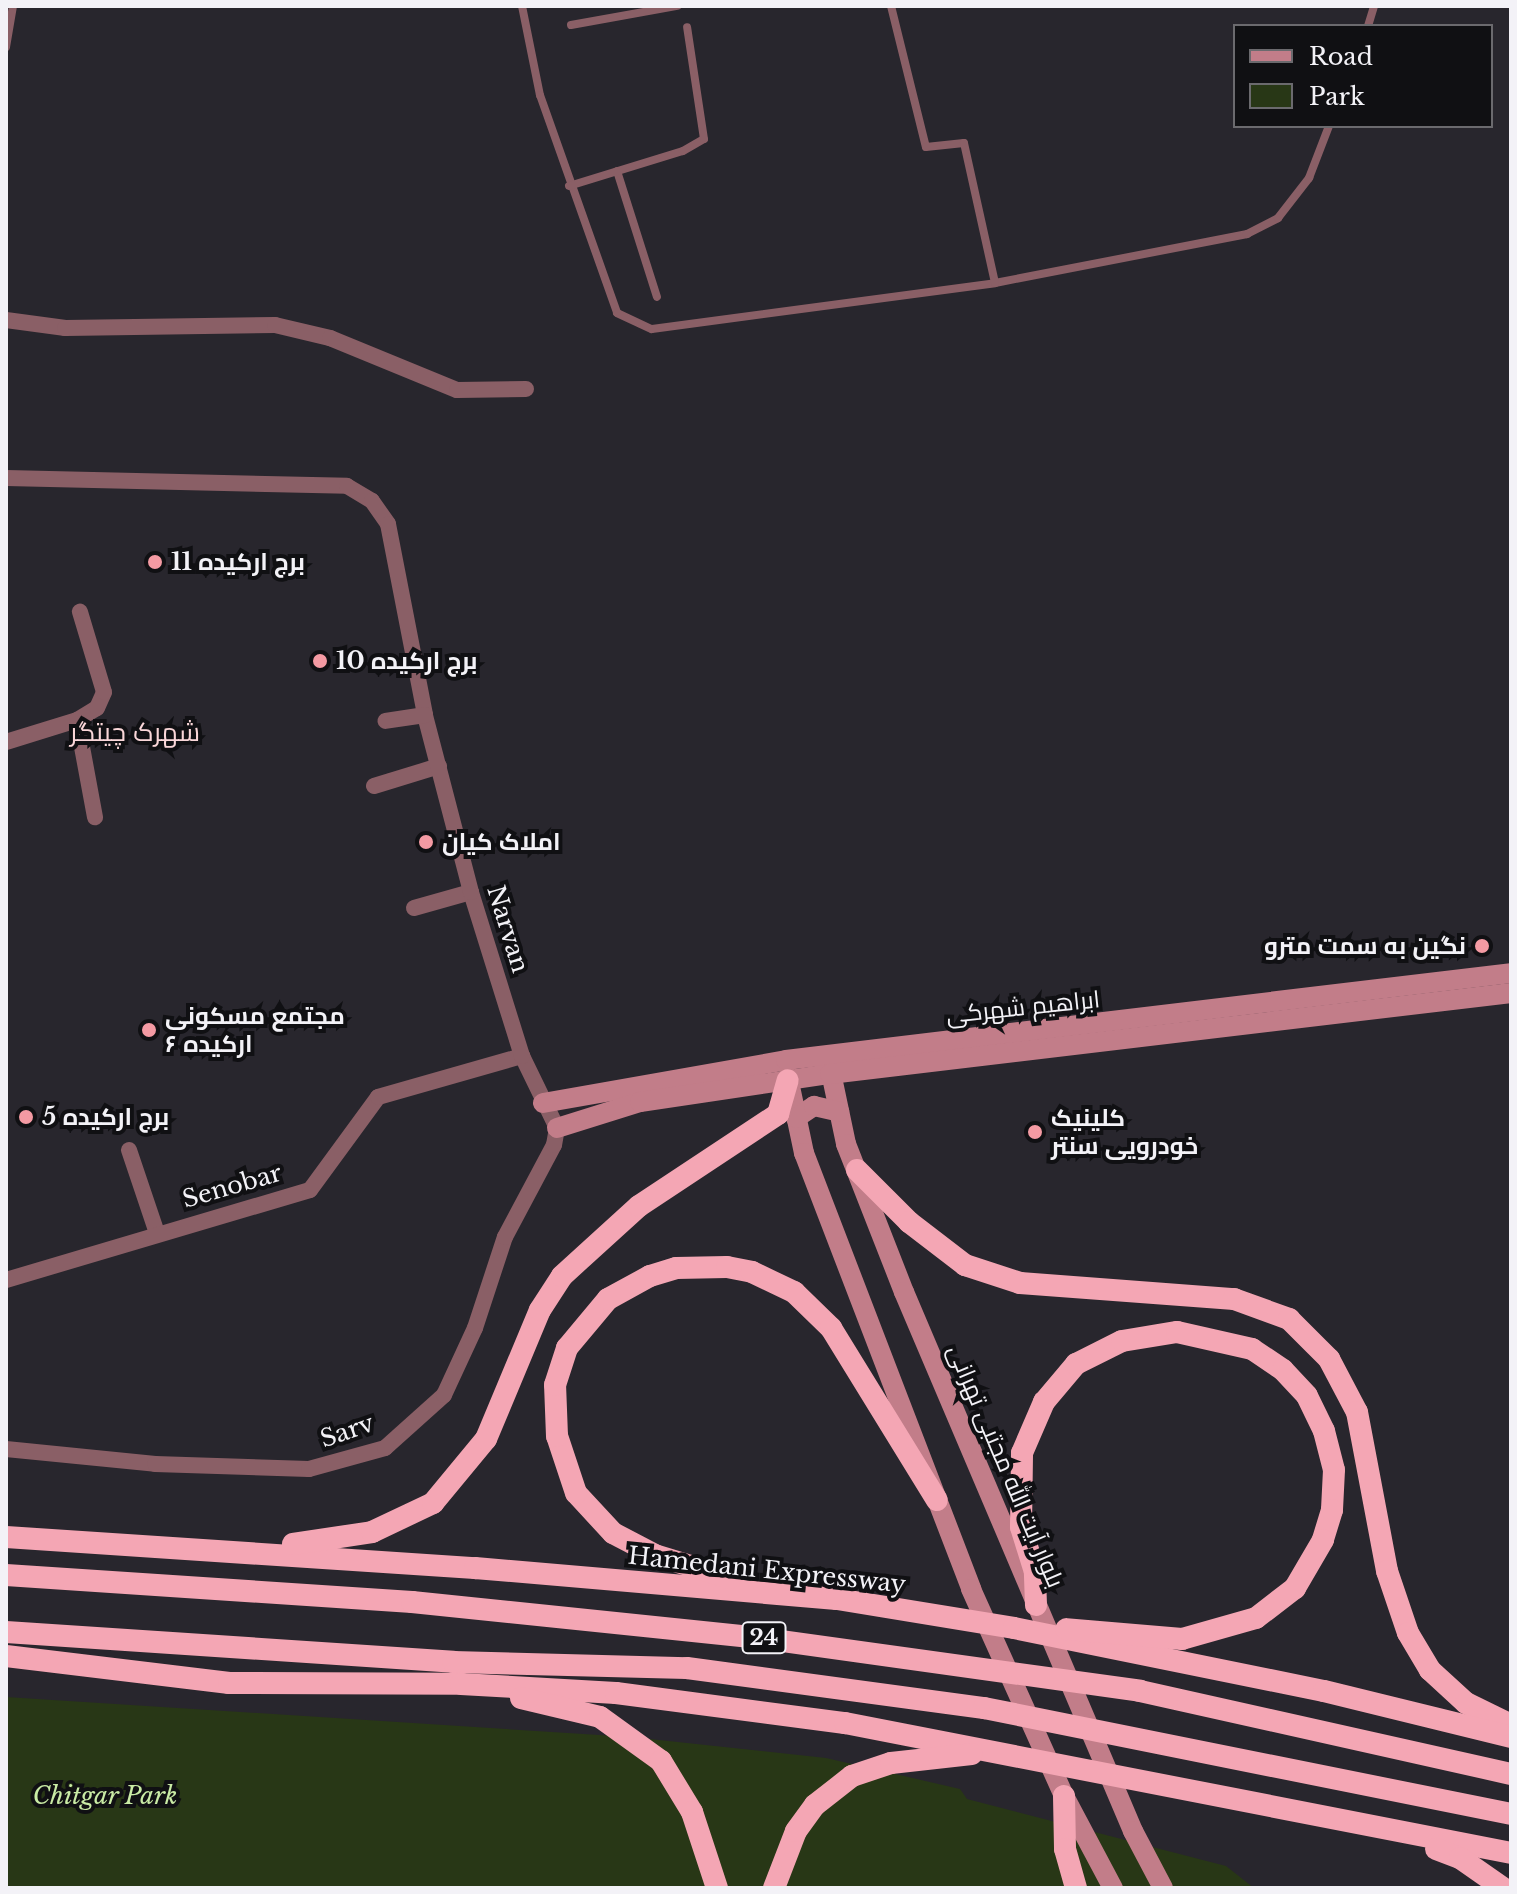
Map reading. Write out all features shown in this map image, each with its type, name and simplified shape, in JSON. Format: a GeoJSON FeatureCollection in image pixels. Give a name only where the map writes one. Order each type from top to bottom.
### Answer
{"type":"FeatureCollection","features":[{"type":"Feature","properties":{"kind":"highway"},"geometry":{"type":"LineString","coordinates":[[202,1549],[319,1542],[372,1532],[433,1503],[486,1439],[540,1310],[568,1269],[651,1196],[778,1114],[787,1070]]}},
{"type":"Feature","properties":{"kind":"highway"},"geometry":{"type":"LineString","coordinates":[[857,1170],[909,1222],[965,1265],[1020,1283],[1234,1299],[1289,1319],[1329,1359],[1357,1412],[1387,1571],[1408,1633],[1430,1670],[1466,1703],[1511,1725]]}},
{"type":"Feature","properties":{"kind":"highway"},"geometry":{"type":"LineString","coordinates":[[837,1599],[704,1573],[655,1555],[613,1533],[576,1493],[557,1436],[555,1385],[567,1348],[591,1314],[628,1286],[676,1268],[727,1267],[785,1287],[831,1328],[937,1500]]}},
{"type":"Feature","properties":{"kind":"highway"},"geometry":{"type":"LineString","coordinates":[[1014,1628],[1182,1639],[1225,1630],[1274,1605],[1310,1565],[1332,1510],[1334,1470],[1324,1431],[1307,1396],[1283,1370],[1252,1349],[1216,1337],[1177,1332],[1122,1341],[1076,1364],[1044,1402],[1022,1453],[1021,1527],[1035,1572],[1036,1605]]}},
{"type":"Feature","properties":{"kind":"highway","name":"Hamedani Expressway"},"geometry":{"type":"LineString","coordinates":[[6,1537],[202,1549],[837,1599],[1014,1628],[1324,1691],[1511,1737]]}},
{"type":"Feature","properties":{"kind":"highway","name":"24"},"geometry":{"type":"LineString","coordinates":[[6,1575],[412,1602],[753,1637],[1140,1691],[1511,1774]]}},
{"type":"Feature","properties":{"kind":"highway","name":"24"},"geometry":{"type":"LineString","coordinates":[[6,1632],[453,1662],[687,1668],[984,1708],[1511,1814]]}},
{"type":"Feature","properties":{"kind":"highway"},"geometry":{"type":"LineString","coordinates":[[6,1656],[229,1683],[461,1684],[616,1693],[845,1723],[1004,1752],[1152,1787],[1356,1822],[1511,1853]]}},
{"type":"Feature","properties":{"kind":"highway"},"geometry":{"type":"LineString","coordinates":[[461,1684],[600,1717],[624,1730],[661,1761],[683,1792],[717,1888]]}},
{"type":"Feature","properties":{"kind":"highway"},"geometry":{"type":"LineString","coordinates":[[774,1888],[796,1831],[815,1805],[852,1776],[891,1763],[1004,1752]]}},
{"type":"Feature","properties":{"kind":"highway"},"geometry":{"type":"LineString","coordinates":[[1064,1796],[1065,1849],[1076,1888]]}},
{"type":"Feature","properties":{"kind":"highway"},"geometry":{"type":"LineString","coordinates":[[1356,1822],[1460,1858],[1503,1888]]}},
{"type":"Feature","properties":{"kind":"main road","name":"ابراهیم شهرکی"},"geometry":{"type":"LineString","coordinates":[[543,1103],[1511,973]]}},
{"type":"Feature","properties":{"kind":"main road","name":"ابراهیم شهرکی"},"geometry":{"type":"LineString","coordinates":[[829,1064],[1511,993]]}},
{"type":"Feature","properties":{"kind":"main road","name":"بلوار آیت الله مجتبی تهرانی"},"geometry":{"type":"LineString","coordinates":[[829,1064],[839,1112],[857,1170],[1036,1605],[1133,1831],[1163,1888]]}},
{"type":"Feature","properties":{"kind":"main road","name":"ابراهیم شهرکی"},"geometry":{"type":"LineString","coordinates":[[557,1128],[640,1102],[787,1070]]}},
{"type":"Feature","properties":{"kind":"main road"},"geometry":{"type":"LineString","coordinates":[[787,1070],[804,1153],[971,1589],[1064,1796],[1113,1888]]}},
{"type":"Feature","properties":{"kind":"main road"},"geometry":{"type":"LineString","coordinates":[[796,1118],[814,1106],[839,1112]]}},
{"type":"Feature","properties":{"kind":"street"},"geometry":{"type":"LineString","coordinates":[[6,320],[65,328],[275,325],[330,338],[457,390],[526,389]]}},
{"type":"Feature","properties":{"kind":"street","name":"Narvan"},"geometry":{"type":"LineString","coordinates":[[6,478],[347,486],[372,501],[388,524],[425,715],[471,892],[522,1056],[557,1128]]}},
{"type":"Feature","properties":{"kind":"street"},"geometry":{"type":"LineString","coordinates":[[6,742],[77,720],[97,708],[104,692],[80,612]]}},
{"type":"Feature","properties":{"kind":"street"},"geometry":{"type":"LineString","coordinates":[[385,721],[425,715]]}},
{"type":"Feature","properties":{"kind":"street"},"geometry":{"type":"LineString","coordinates":[[77,720],[95,817]]}},
{"type":"Feature","properties":{"kind":"street"},"geometry":{"type":"LineString","coordinates":[[374,786],[439,766]]}},
{"type":"Feature","properties":{"kind":"street"},"geometry":{"type":"LineString","coordinates":[[414,908],[471,892]]}},
{"type":"Feature","properties":{"kind":"street","name":"Senobar"},"geometry":{"type":"LineString","coordinates":[[6,1280],[310,1190],[378,1097],[522,1056]]}},
{"type":"Feature","properties":{"kind":"street","name":"Sarv"},"geometry":{"type":"LineString","coordinates":[[6,1449],[155,1464],[309,1469],[385,1448],[444,1395],[475,1328],[505,1237],[554,1145],[557,1128]]}},
{"type":"Feature","properties":{"kind":"street"},"geometry":{"type":"LineString","coordinates":[[129,1150],[157,1233]]}},
{"type":"Feature","properties":{"kind":"lane"},"geometry":{"type":"LineString","coordinates":[[6,47],[13,6]]}},
{"type":"Feature","properties":{"kind":"lane"},"geometry":{"type":"LineString","coordinates":[[522,6],[529,45],[569,186],[617,313],[652,329],[995,283],[1247,234],[1278,218],[1309,178],[1328,128]]}},
{"type":"Feature","properties":{"kind":"lane"},"geometry":{"type":"LineString","coordinates":[[571,25],[677,6]]}},
{"type":"Feature","properties":{"kind":"lane"},"geometry":{"type":"LineString","coordinates":[[891,6],[926,147],[964,143],[995,283]]}},
{"type":"Feature","properties":{"kind":"lane"},"geometry":{"type":"LineString","coordinates":[[569,186],[683,151],[704,139],[704,112],[687,27]]}},
{"type":"Feature","properties":{"kind":"lane"},"geometry":{"type":"LineString","coordinates":[[617,171],[657,297]]}},
{"type":"Feature","properties":{"kind":"green space","name":"Chitgar Park"},"geometry":{"type":"Polygon","coordinates":[[[6,1697],[631,1737],[826,1758],[960,1789],[967,1799],[1226,1866],[1254,1888],[6,1888],[6,1697]]]}},
{"type":"Feature","properties":{"kind":"place","name":"برج ارکیده 11"},"geometry":{"type":"Point","coordinates":[155,562]}},
{"type":"Feature","properties":{"kind":"place","name":"برج ارکیده 10"},"geometry":{"type":"Point","coordinates":[320,661]}},
{"type":"Feature","properties":{"kind":"place","name":"املاک کیان"},"geometry":{"type":"Point","coordinates":[426,842]}},
{"type":"Feature","properties":{"kind":"place","name":"نگین به سمت مترو"},"geometry":{"type":"Point","coordinates":[1482,946]}},
{"type":"Feature","properties":{"kind":"place","name":"مجتمع مسکونی ارکیده ۶"},"geometry":{"type":"Point","coordinates":[149,1030]}},
{"type":"Feature","properties":{"kind":"place","name":"برج ارکیده 5"},"geometry":{"type":"Point","coordinates":[26,1117]}},
{"type":"Feature","properties":{"kind":"place","name":"کلینیک خودرویی سنتر"},"geometry":{"type":"Point","coordinates":[1035,1132]}},
{"type":"Feature","properties":{"kind":"district","name":"شهرک چیتگر"},"geometry":{"type":"Point","coordinates":[135,733]}}]}
